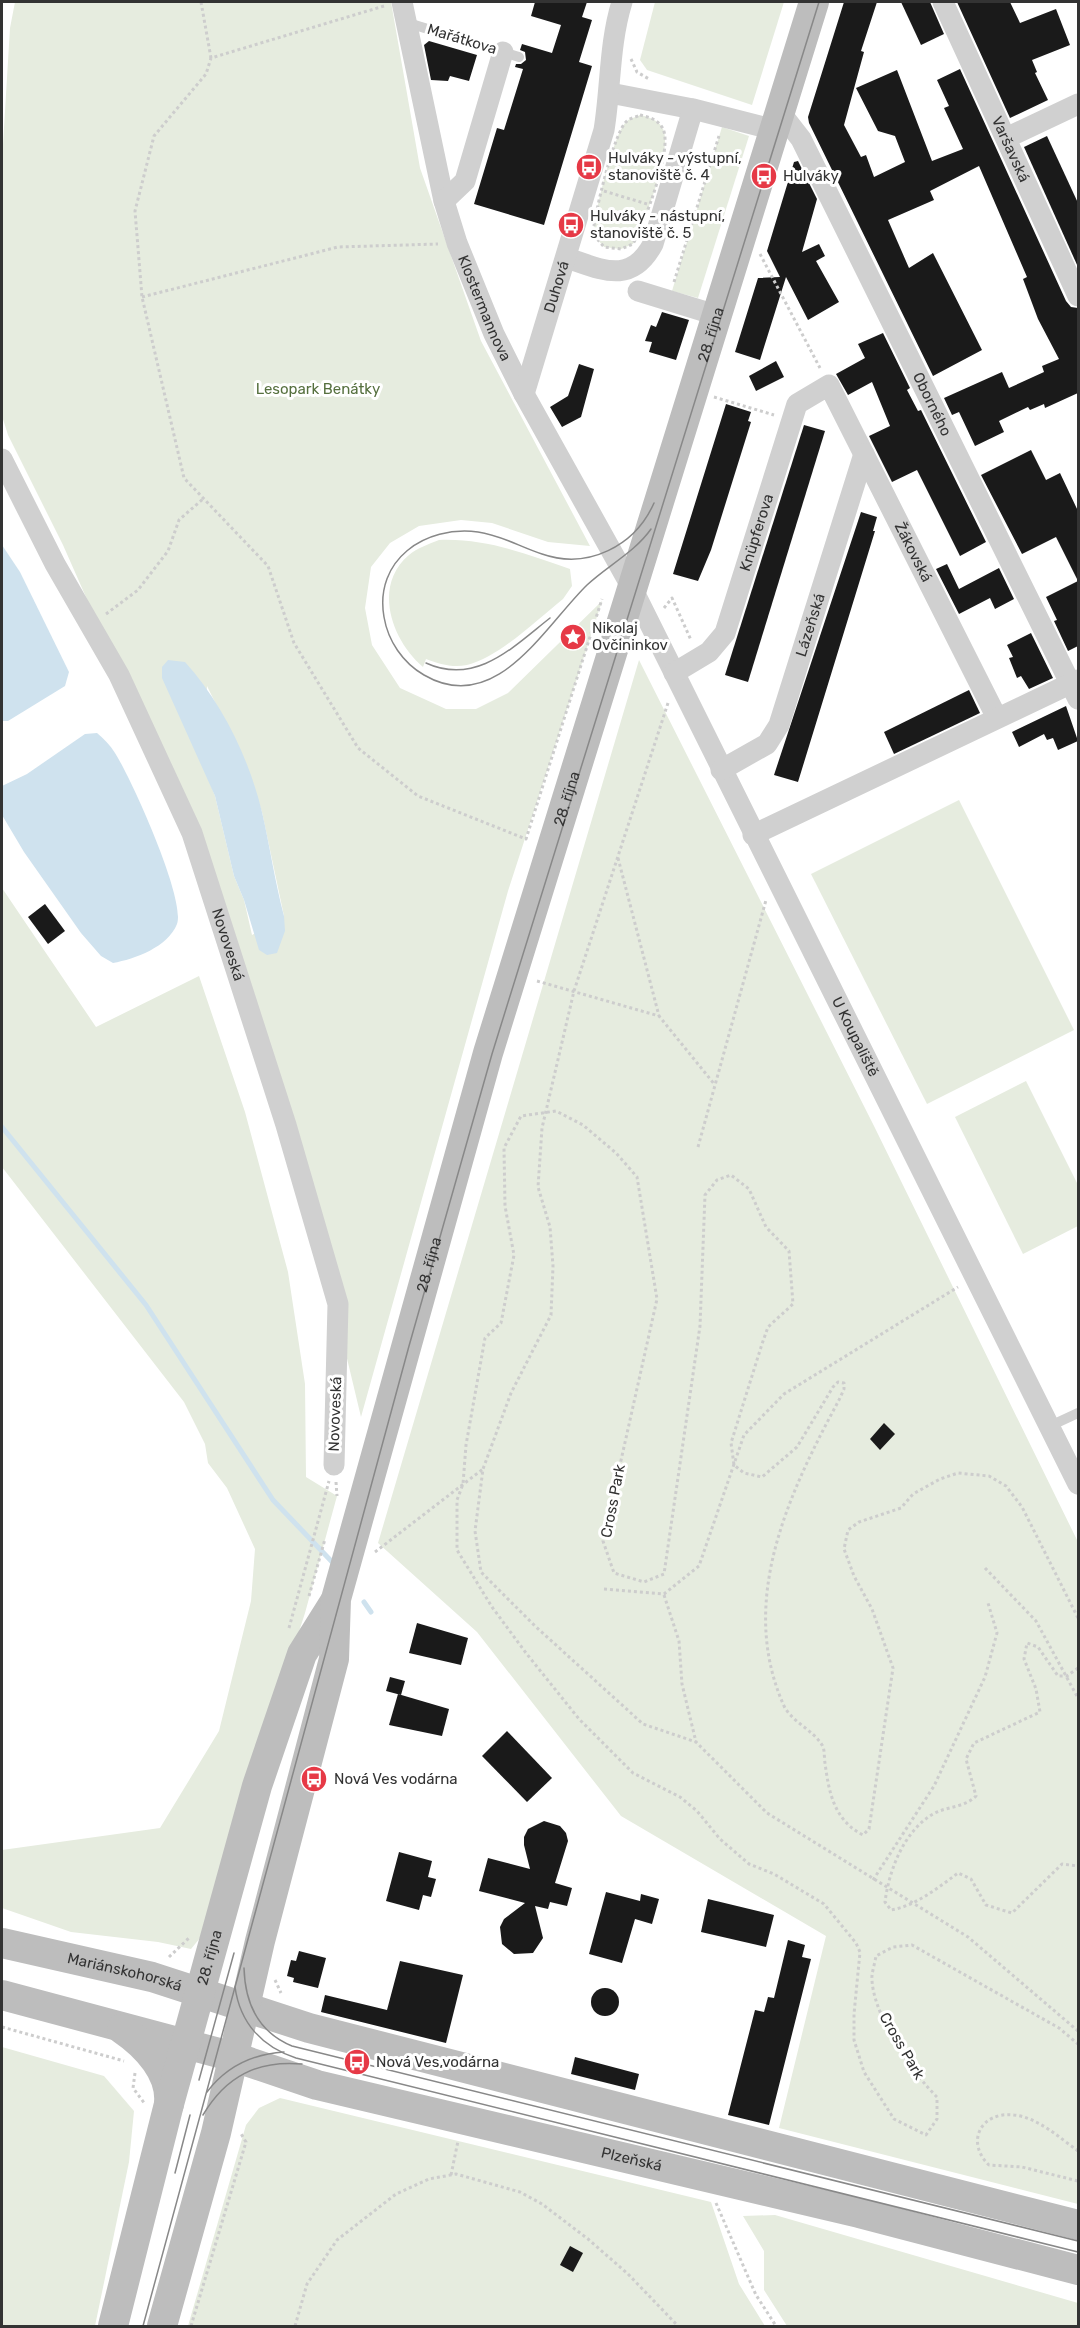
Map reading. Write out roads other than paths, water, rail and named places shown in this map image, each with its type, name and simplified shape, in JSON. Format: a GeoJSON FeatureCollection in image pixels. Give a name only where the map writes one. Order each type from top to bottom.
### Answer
{"type":"FeatureCollection","features":[{"type":"Feature","properties":{"kind":"main road","name":"28. října"},"geometry":{"type":"LineString","coordinates":[[162,2326],[192,2227],[334,1659],[333,1623],[347,1551],[619,590],[716,315],[814,2]]}},
{"type":"Feature","properties":{"kind":"main road","name":"28. října"},"geometry":{"type":"LineString","coordinates":[[113,2326],[158,2105],[186,2043],[257,1786],[302,1654],[336,1599]]}},
{"type":"Feature","properties":{"kind":"main road","name":"Mariánskohorská"},"geometry":{"type":"LineString","coordinates":[[7,1942],[152,1977],[246,2007]]}},
{"type":"Feature","properties":{"kind":"main road"},"geometry":{"type":"LineString","coordinates":[[2,1995],[186,2043]]}},
{"type":"Feature","properties":{"kind":"main road"},"geometry":{"type":"LineString","coordinates":[[246,2007],[309,2028],[1078,2225]]}},
{"type":"Feature","properties":{"kind":"main road"},"geometry":{"type":"LineString","coordinates":[[114,2025],[140,2044],[161,2069],[168,2084],[158,2105]]}},
{"type":"Feature","properties":{"kind":"main road","name":"Plzeňská"},"geometry":{"type":"LineString","coordinates":[[186,2043],[317,2085],[859,2213],[1078,2270]]}},
{"type":"Feature","properties":{"kind":"street","name":"Duhová"},"geometry":{"type":"LineString","coordinates":[[524,394],[604,130],[610,93],[613,32],[622,2]]}},
{"type":"Feature","properties":{"kind":"street","name":"Varšavská"},"geometry":{"type":"LineString","coordinates":[[943,2],[1078,296]]}},
{"type":"Feature","properties":{"kind":"street","name":"Klostermannova"},"geometry":{"type":"LineString","coordinates":[[397,10],[444,201],[457,243],[494,334],[619,590]]}},
{"type":"Feature","properties":{"kind":"street"},"geometry":{"type":"LineString","coordinates":[[444,201],[465,181],[511,54]]}},
{"type":"Feature","properties":{"kind":"street"},"geometry":{"type":"LineString","coordinates":[[610,93],[693,109],[777,121]]}},
{"type":"Feature","properties":{"kind":"street"},"geometry":{"type":"LineString","coordinates":[[1006,138],[1078,104]]}},
{"type":"Feature","properties":{"kind":"street"},"geometry":{"type":"LineString","coordinates":[[567,258],[608,272],[636,266],[646,257],[653,244],[693,109]]}},
{"type":"Feature","properties":{"kind":"street","name":"Oborného"},"geometry":{"type":"LineString","coordinates":[[777,121],[795,129],[803,144],[1076,687]]}},
{"type":"Feature","properties":{"kind":"street"},"geometry":{"type":"LineString","coordinates":[[638,291],[716,315]]}},
{"type":"Feature","properties":{"kind":"street","name":"Knüpferova"},"geometry":{"type":"LineString","coordinates":[[674,673],[709,652],[725,633],[797,404],[830,385]]}},
{"type":"Feature","properties":{"kind":"street","name":"Žákovská"},"geometry":{"type":"LineString","coordinates":[[830,385],[997,718]]}},
{"type":"Feature","properties":{"kind":"street","name":"Lázeňská"},"geometry":{"type":"LineString","coordinates":[[721,770],[767,744],[778,725],[864,454]]}},
{"type":"Feature","properties":{"kind":"street","name":"Novoveská"},"geometry":{"type":"LineString","coordinates":[[2,459],[55,564],[119,675],[192,832],[286,1125],[338,1304],[334,1465]]}},
{"type":"Feature","properties":{"kind":"street","name":"U Koupaliště"},"geometry":{"type":"LineString","coordinates":[[619,590],[674,673],[1078,1484]]}},
{"type":"Feature","properties":{"kind":"street"},"geometry":{"type":"LineString","coordinates":[[753,835],[997,718],[1076,687]]}},
{"type":"Feature","properties":{"kind":"lane","name":"Mařátkova"},"geometry":{"type":"LineString","coordinates":[[397,10],[511,54]]}},
{"type":"Feature","properties":{"kind":"lane"},"geometry":{"type":"LineString","coordinates":[[1050,1426],[1078,1413]]}},
{"type":"Feature","properties":{"kind":"water"},"geometry":{"type":"Polygon","coordinates":[[[2,545],[20,572],[69,672],[65,686],[8,721],[2,721],[2,545]]]}},
{"type":"Feature","properties":{"kind":"water"},"geometry":{"type":"Polygon","coordinates":[[[168,660],[185,662],[211,695],[233,732],[250,772],[262,812],[284,916],[285,931],[277,953],[267,955],[259,950],[234,876],[215,796],[162,678],[162,667],[168,660]]]}},
{"type":"Feature","properties":{"kind":"water"},"geometry":{"type":"Polygon","coordinates":[[[97,733],[115,753],[133,787],[166,866],[178,910],[177,924],[173,932],[159,945],[141,955],[113,963],[101,956],[81,933],[24,852],[2,815],[2,786],[27,774],[85,734],[97,733]]]}},
{"type":"Feature","properties":{"kind":"waterway"},"geometry":{"type":"LineString","coordinates":[[2,1127],[146,1305],[273,1500],[336,1566]]}},
{"type":"Feature","properties":{"kind":"waterway"},"geometry":{"type":"LineString","coordinates":[[364,1602],[371,1612]]}},
{"type":"Feature","properties":{"kind":"tram line"},"geometry":{"type":"LineString","coordinates":[[143,2326],[409,1346],[492,1054],[819,2]]}},
{"type":"Feature","properties":{"kind":"tram line"},"geometry":{"type":"LineString","coordinates":[[651,529],[637,545],[587,585],[536,643],[516,662],[496,676],[474,685],[450,685],[424,675],[403,658],[389,634],[384,617],[383,597],[387,579],[395,563],[407,550],[422,541],[440,534],[458,531],[478,532],[542,554],[576,559],[608,551],[622,542],[646,518],[654,503]]}},
{"type":"Feature","properties":{"kind":"tram line"},"geometry":{"type":"LineString","coordinates":[[426,663],[444,669],[461,670],[477,667],[508,651],[550,618]]}},
{"type":"Feature","properties":{"kind":"tram line"},"geometry":{"type":"LineString","coordinates":[[199,2080],[234,1953]]}},
{"type":"Feature","properties":{"kind":"tram line"},"geometry":{"type":"LineString","coordinates":[[244,1968],[247,1993],[256,2015],[270,2033],[292,2046],[1078,2241]]}},
{"type":"Feature","properties":{"kind":"tram line"},"geometry":{"type":"LineString","coordinates":[[235,1987],[242,2012],[255,2032],[273,2047],[296,2058],[1078,2252]]}},
{"type":"Feature","properties":{"kind":"tram line"},"geometry":{"type":"LineString","coordinates":[[207,2092],[223,2075],[241,2063],[284,2052]]}},
{"type":"Feature","properties":{"kind":"tram line"},"geometry":{"type":"LineString","coordinates":[[203,2115],[222,2090],[245,2073],[271,2065],[302,2064]]}},
{"type":"Feature","properties":{"kind":"tram line"},"geometry":{"type":"LineString","coordinates":[[175,2173],[190,2115]]}},
{"type":"Feature","properties":{"kind":"place","name":"Hulváky - výstupní, stanoviště č. 4"},"geometry":{"type":"Point","coordinates":[589,167]}},
{"type":"Feature","properties":{"kind":"place","name":"Hulváky"},"geometry":{"type":"Point","coordinates":[764,176]}},
{"type":"Feature","properties":{"kind":"place","name":"Hulváky - nástupní, stanoviště č. 5"},"geometry":{"type":"Point","coordinates":[571,225]}},
{"type":"Feature","properties":{"kind":"place","name":"Nikolaj Ovčininkov"},"geometry":{"type":"Point","coordinates":[573,637]}},
{"type":"Feature","properties":{"kind":"place","name":"Nová Ves vodárna"},"geometry":{"type":"Point","coordinates":[314,1779]}},
{"type":"Feature","properties":{"kind":"place","name":"Nová Ves,vodárna"},"geometry":{"type":"Point","coordinates":[357,2062]}},
{"type":"Feature","properties":{"kind":"park label","name":"Lesopark Benátky"},"geometry":{"type":"Point","coordinates":[318,389]}}]}
